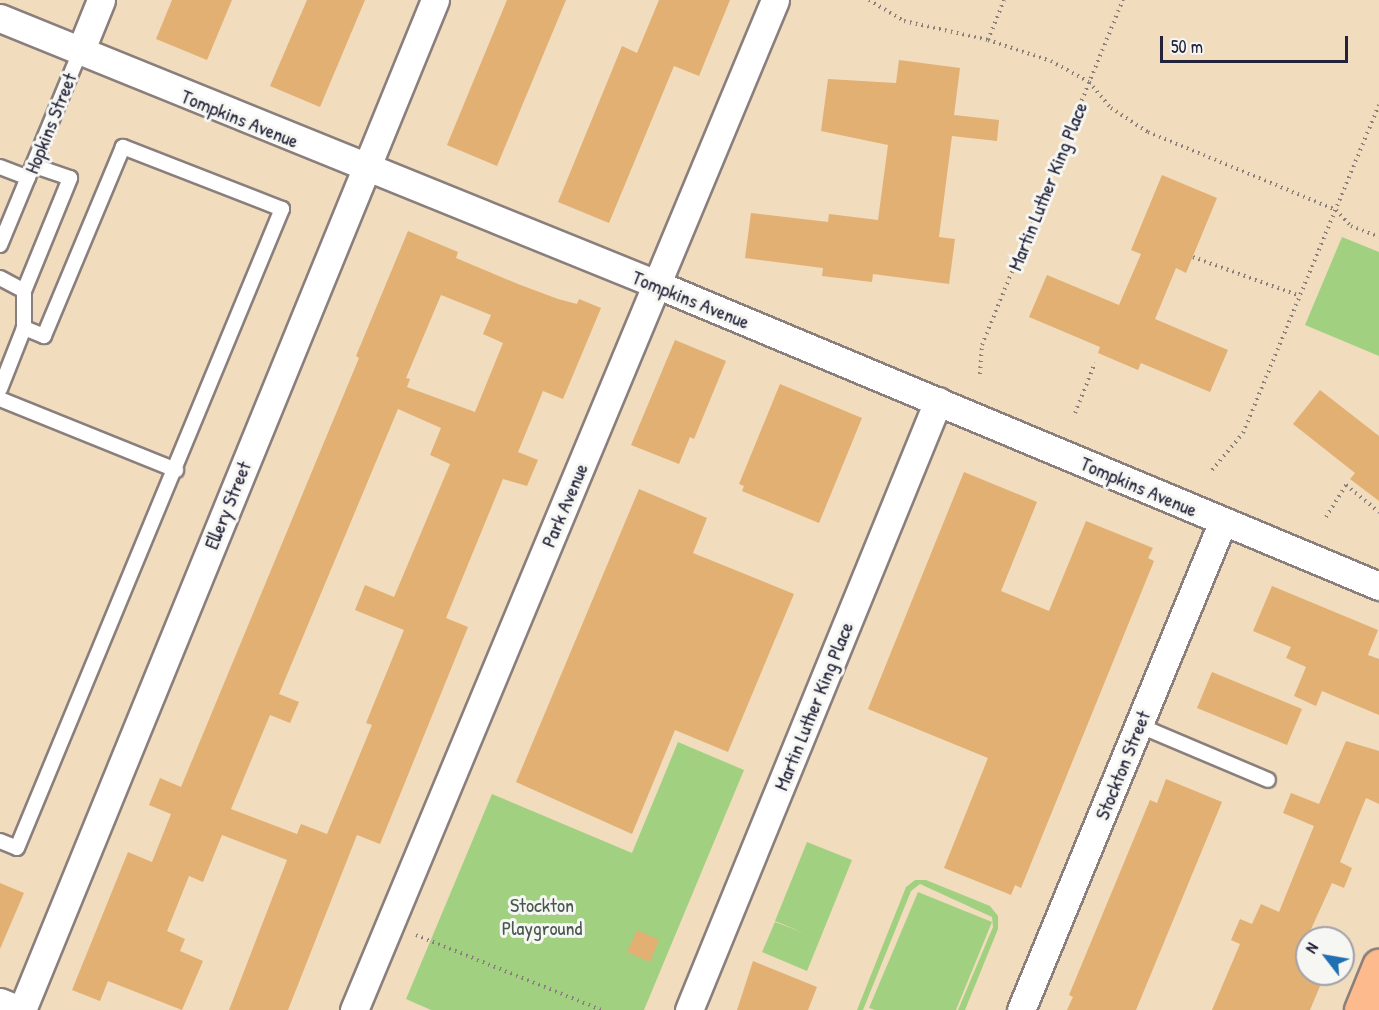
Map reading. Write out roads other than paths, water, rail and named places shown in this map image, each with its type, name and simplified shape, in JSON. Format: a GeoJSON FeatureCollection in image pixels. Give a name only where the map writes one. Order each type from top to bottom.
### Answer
{"type":"FeatureCollection","features":[{"type":"Feature","properties":{"kind":"main road"},"geometry":{"type":"LineString","coordinates":[[1361,1010],[1379,966]]}},
{"type":"Feature","properties":{"kind":"street","name":"Hopkins Street"},"geometry":{"type":"LineString","coordinates":[[80,51],[101,0]]}},
{"type":"Feature","properties":{"kind":"street","name":"Ellery Street"},"geometry":{"type":"LineString","coordinates":[[21,1010],[363,169],[435,0]]}},
{"type":"Feature","properties":{"kind":"street","name":"Park Avenue"},"geometry":{"type":"LineString","coordinates":[[354,1010],[775,0]]}},
{"type":"Feature","properties":{"kind":"street","name":"Tompkins Avenue"},"geometry":{"type":"LineString","coordinates":[[0,18],[363,169],[656,284],[1379,586]]}},
{"type":"Feature","properties":{"kind":"street","name":"Martin Luther King Place"},"geometry":{"type":"LineString","coordinates":[[688,1010],[938,401]]}},
{"type":"Feature","properties":{"kind":"street","name":"Stockton Street"},"geometry":{"type":"LineString","coordinates":[[1021,1010],[1223,521]]}},
{"type":"Feature","properties":{"kind":"street"},"geometry":{"type":"LineString","coordinates":[[0,1002],[21,1010]]}},
{"type":"Feature","properties":{"kind":"lane","name":"Hopkins Street"},"geometry":{"type":"LineString","coordinates":[[0,245],[80,51]]}},
{"type":"Feature","properties":{"kind":"lane"},"geometry":{"type":"LineString","coordinates":[[0,841],[17,848],[176,470],[282,209],[123,147],[44,336],[24,328]]}},
{"type":"Feature","properties":{"kind":"lane"},"geometry":{"type":"LineString","coordinates":[[0,167],[70,178],[24,291],[24,328],[0,388]]}},
{"type":"Feature","properties":{"kind":"lane"},"geometry":{"type":"LineString","coordinates":[[0,278],[24,291]]}},
{"type":"Feature","properties":{"kind":"lane"},"geometry":{"type":"LineString","coordinates":[[0,399],[176,470]]}},
{"type":"Feature","properties":{"kind":"lane"},"geometry":{"type":"LineString","coordinates":[[1138,726],[1268,780]]}},
{"type":"Feature","properties":{"kind":"park label","name":"Stockton Playground"},"geometry":{"type":"Point","coordinates":[542,916]}}]}
